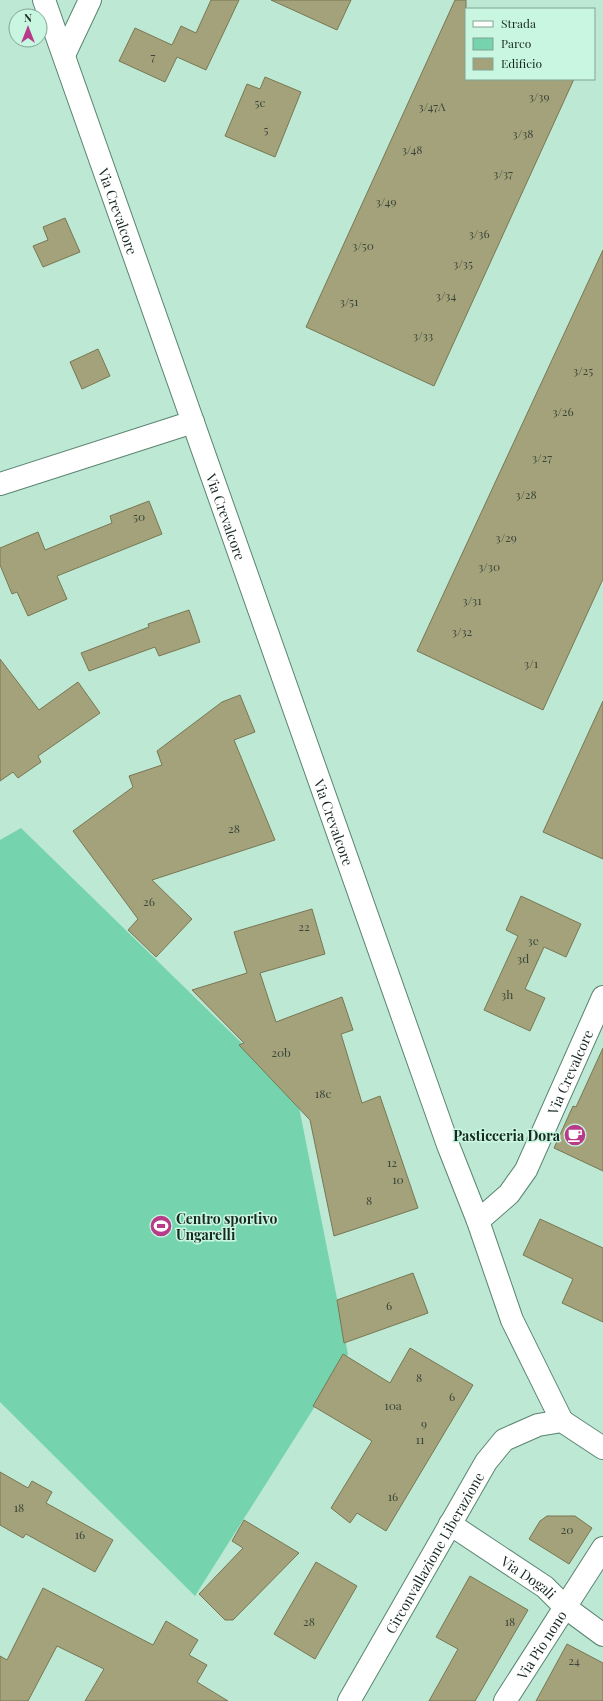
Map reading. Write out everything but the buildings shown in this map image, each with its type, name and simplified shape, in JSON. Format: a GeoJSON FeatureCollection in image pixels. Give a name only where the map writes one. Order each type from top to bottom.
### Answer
{"type":"FeatureCollection","features":[{"type":"Feature","properties":{"kind":"main road","name":"Via Crevalcore"},"geometry":{"type":"LineString","coordinates":[[44,0],[445,1137],[478,1221],[512,1320],[562,1421]]}},
{"type":"Feature","properties":{"kind":"main road"},"geometry":{"type":"LineString","coordinates":[[64,55],[90,0]]}},
{"type":"Feature","properties":{"kind":"main road"},"geometry":{"type":"LineString","coordinates":[[0,484],[193,422]]}},
{"type":"Feature","properties":{"kind":"main road","name":"Via Crevalcore"},"geometry":{"type":"LineString","coordinates":[[478,1221],[509,1194],[526,1170],[603,996]]}},
{"type":"Feature","properties":{"kind":"main road"},"geometry":{"type":"LineString","coordinates":[[562,1421],[603,1448]]}},
{"type":"Feature","properties":{"kind":"main road","name":"Circonvallazione Liberazione"},"geometry":{"type":"LineString","coordinates":[[348,1701],[486,1462],[504,1440],[538,1425],[562,1421]]}},
{"type":"Feature","properties":{"kind":"main road","name":"Via Dogali"},"geometry":{"type":"LineString","coordinates":[[450,1524],[545,1587],[565,1607],[603,1635]]}},
{"type":"Feature","properties":{"kind":"main road","name":"Via Pio nono"},"geometry":{"type":"LineString","coordinates":[[505,1701],[603,1548]]}},
{"type":"Feature","properties":{"kind":"green space","name":"Centro sportivo Ungarelli"},"geometry":{"type":"Polygon","coordinates":[[[21,828],[297,1097],[348,1354],[195,1596],[0,1402],[0,840],[21,828]]]}},
{"type":"Feature","properties":{"kind":"place","name":"Pasticceria Dora"},"geometry":{"type":"Point","coordinates":[575,1135]}},
{"type":"Feature","properties":{"kind":"place","name":"Centro sportivo Ungarelli"},"geometry":{"type":"Point","coordinates":[161,1226]}}]}
